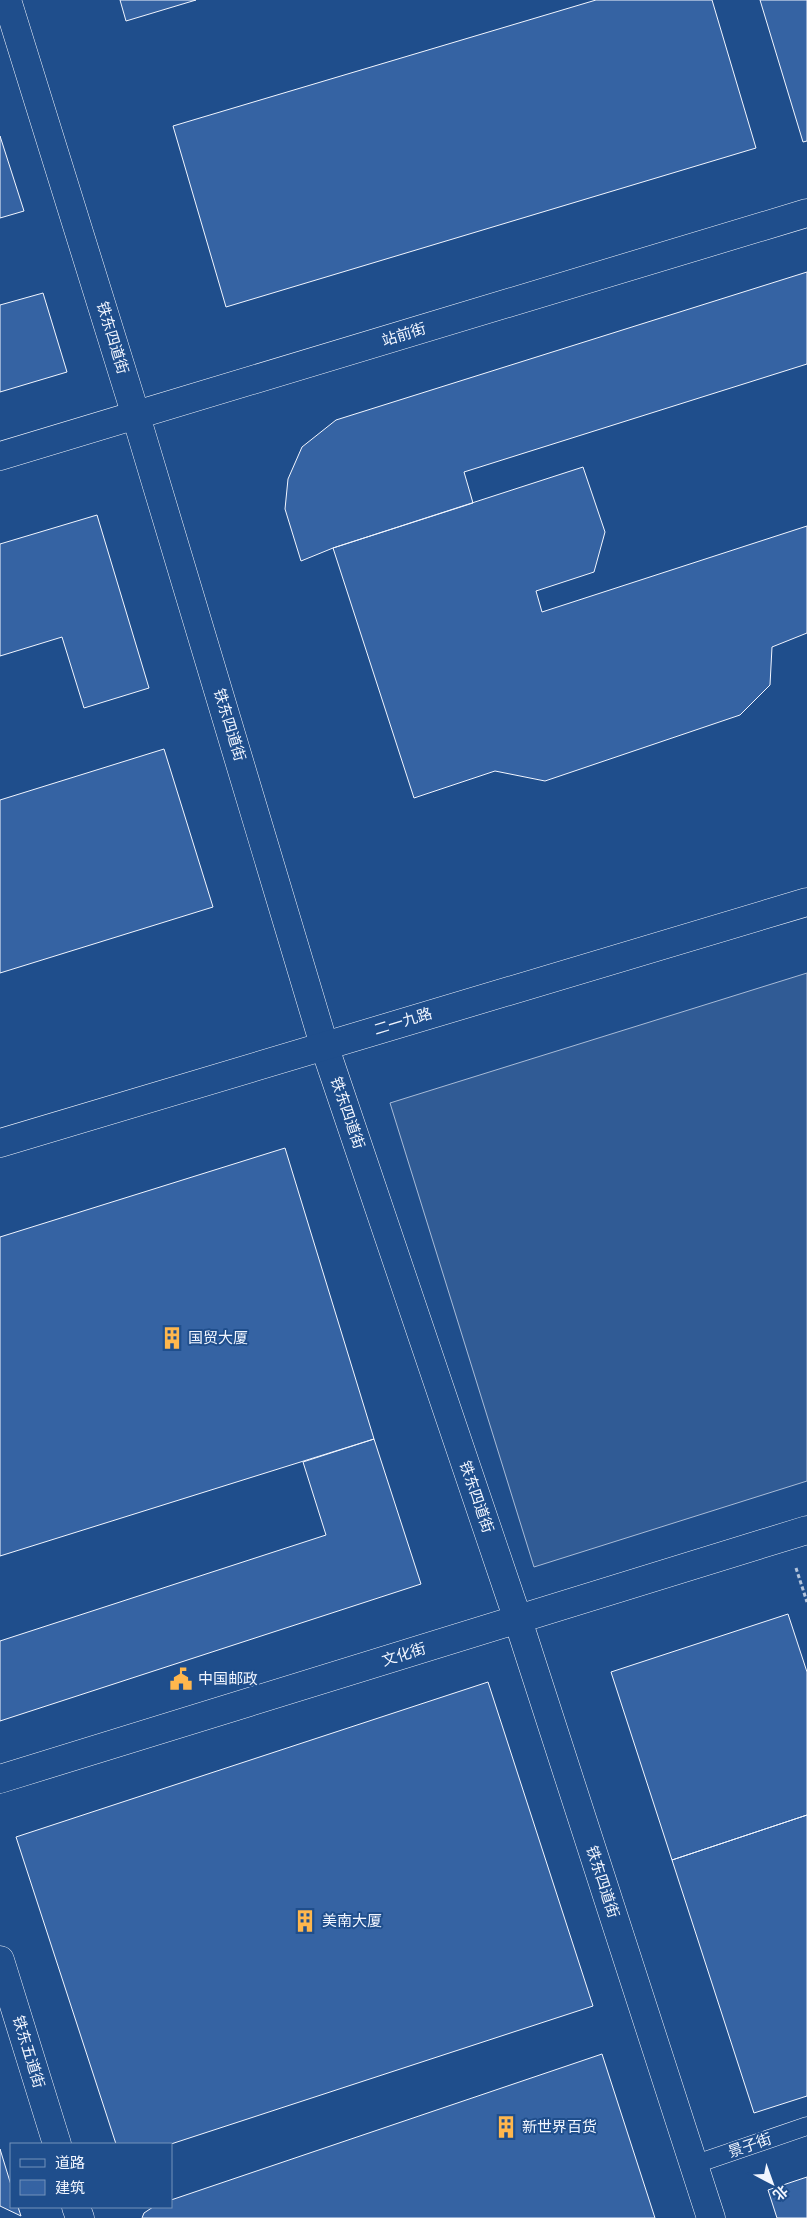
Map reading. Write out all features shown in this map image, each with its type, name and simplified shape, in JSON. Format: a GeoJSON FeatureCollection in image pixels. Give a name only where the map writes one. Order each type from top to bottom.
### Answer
{"type":"FeatureCollection","features":[{"type":"Feature","properties":{"kind":"street","name":"铁东四道街"},"geometry":{"type":"LineString","coordinates":[[7,0],[136,416],[324,1045],[518,1620],[711,2218]]}},
{"type":"Feature","properties":{"kind":"street","name":"站前街"},"geometry":{"type":"LineString","coordinates":[[0,456],[807,213]]}},
{"type":"Feature","properties":{"kind":"street","name":"二一九路"},"geometry":{"type":"LineString","coordinates":[[0,1142],[807,902]]}},
{"type":"Feature","properties":{"kind":"street","name":"文化街"},"geometry":{"type":"LineString","coordinates":[[0,1779],[807,1530]]}},
{"type":"Feature","properties":{"kind":"street","name":"铁东五道街"},"geometry":{"type":"LineString","coordinates":[[0,1960],[57,2143]]}},
{"type":"Feature","properties":{"kind":"lane","name":"景子街"},"geometry":{"type":"LineString","coordinates":[[693,2165],[807,2126]]}},
{"type":"Feature","properties":{"kind":"shaded area"},"geometry":{"type":"Polygon","coordinates":[[[807,973],[807,1481],[534,1567],[390,1103],[807,973]]]}},
{"type":"Feature","properties":{"kind":"building"},"geometry":{"type":"Polygon","coordinates":[[[120,0],[196,0],[126,21],[120,0]]]}},
{"type":"Feature","properties":{"kind":"building"},"geometry":{"type":"Polygon","coordinates":[[[596,0],[712,0],[756,148],[226,307],[173,126],[596,0]]]}},
{"type":"Feature","properties":{"kind":"building"},"geometry":{"type":"Polygon","coordinates":[[[760,0],[807,0],[807,141],[803,142],[760,0]]]}},
{"type":"Feature","properties":{"kind":"building"},"geometry":{"type":"Polygon","coordinates":[[[0,136],[24,211],[0,218],[0,136]]]}},
{"type":"Feature","properties":{"kind":"building"},"geometry":{"type":"Polygon","coordinates":[[[807,272],[807,364],[464,472],[473,503],[333,548],[301,561],[285,509],[288,479],[302,447],[336,420],[807,272]]]}},
{"type":"Feature","properties":{"kind":"building"},"geometry":{"type":"Polygon","coordinates":[[[43,293],[67,372],[0,392],[0,305],[43,293]]]}},
{"type":"Feature","properties":{"kind":"building"},"geometry":{"type":"Polygon","coordinates":[[[583,467],[605,532],[594,572],[536,591],[542,612],[807,526],[807,633],[772,647],[770,685],[740,715],[545,781],[495,771],[414,798],[333,548],[583,467]]]}},
{"type":"Feature","properties":{"kind":"building"},"geometry":{"type":"Polygon","coordinates":[[[97,515],[149,688],[84,708],[62,637],[0,656],[0,544],[97,515]]]}},
{"type":"Feature","properties":{"kind":"building"},"geometry":{"type":"Polygon","coordinates":[[[164,749],[213,907],[0,973],[0,800],[164,749]]]}},
{"type":"Feature","properties":{"kind":"building","name":"国贸大厦"},"geometry":{"type":"Polygon","coordinates":[[[285,1148],[374,1439],[0,1556],[0,1237],[285,1148]]]}},
{"type":"Feature","properties":{"kind":"building"},"geometry":{"type":"Polygon","coordinates":[[[374,1439],[421,1584],[0,1721],[0,1641],[326,1535],[303,1462],[374,1439]]]}},
{"type":"Feature","properties":{"kind":"building"},"geometry":{"type":"Polygon","coordinates":[[[788,1614],[807,1672],[807,1815],[672,1860],[611,1672],[788,1614]]]}},
{"type":"Feature","properties":{"kind":"building","name":"美南大厦"},"geometry":{"type":"Polygon","coordinates":[[[488,1682],[593,2006],[172,2144],[116,2143],[16,1837],[488,1682]]]}},
{"type":"Feature","properties":{"kind":"building"},"geometry":{"type":"Polygon","coordinates":[[[807,1815],[807,2096],[754,2113],[672,1860],[807,1815]]]}},
{"type":"Feature","properties":{"kind":"building","name":"新世界百货"},"geometry":{"type":"Polygon","coordinates":[[[602,2054],[655,2218],[142,2218],[144,2213],[152,2208],[172,2208],[172,2200],[602,2054]]]}},
{"type":"Feature","properties":{"kind":"building"},"geometry":{"type":"Polygon","coordinates":[[[0,2149],[10,2182],[10,2208],[18,2208],[21,2216],[0,2206],[0,2149]]]}},
{"type":"Feature","properties":{"kind":"building"},"geometry":{"type":"Polygon","coordinates":[[[807,2177],[807,2218],[777,2218],[768,2190],[807,2177]]]}},
{"type":"Feature","properties":{"kind":"place","name":"国贸大厦"},"geometry":{"type":"Point","coordinates":[172,1338]}},
{"type":"Feature","properties":{"kind":"place","name":"中国邮政"},"geometry":{"type":"Point","coordinates":[181,1679]}},
{"type":"Feature","properties":{"kind":"place","name":"美南大厦"},"geometry":{"type":"Point","coordinates":[305,1921]}},
{"type":"Feature","properties":{"kind":"place","name":"新世界百货"},"geometry":{"type":"Point","coordinates":[506,2127]}}]}
